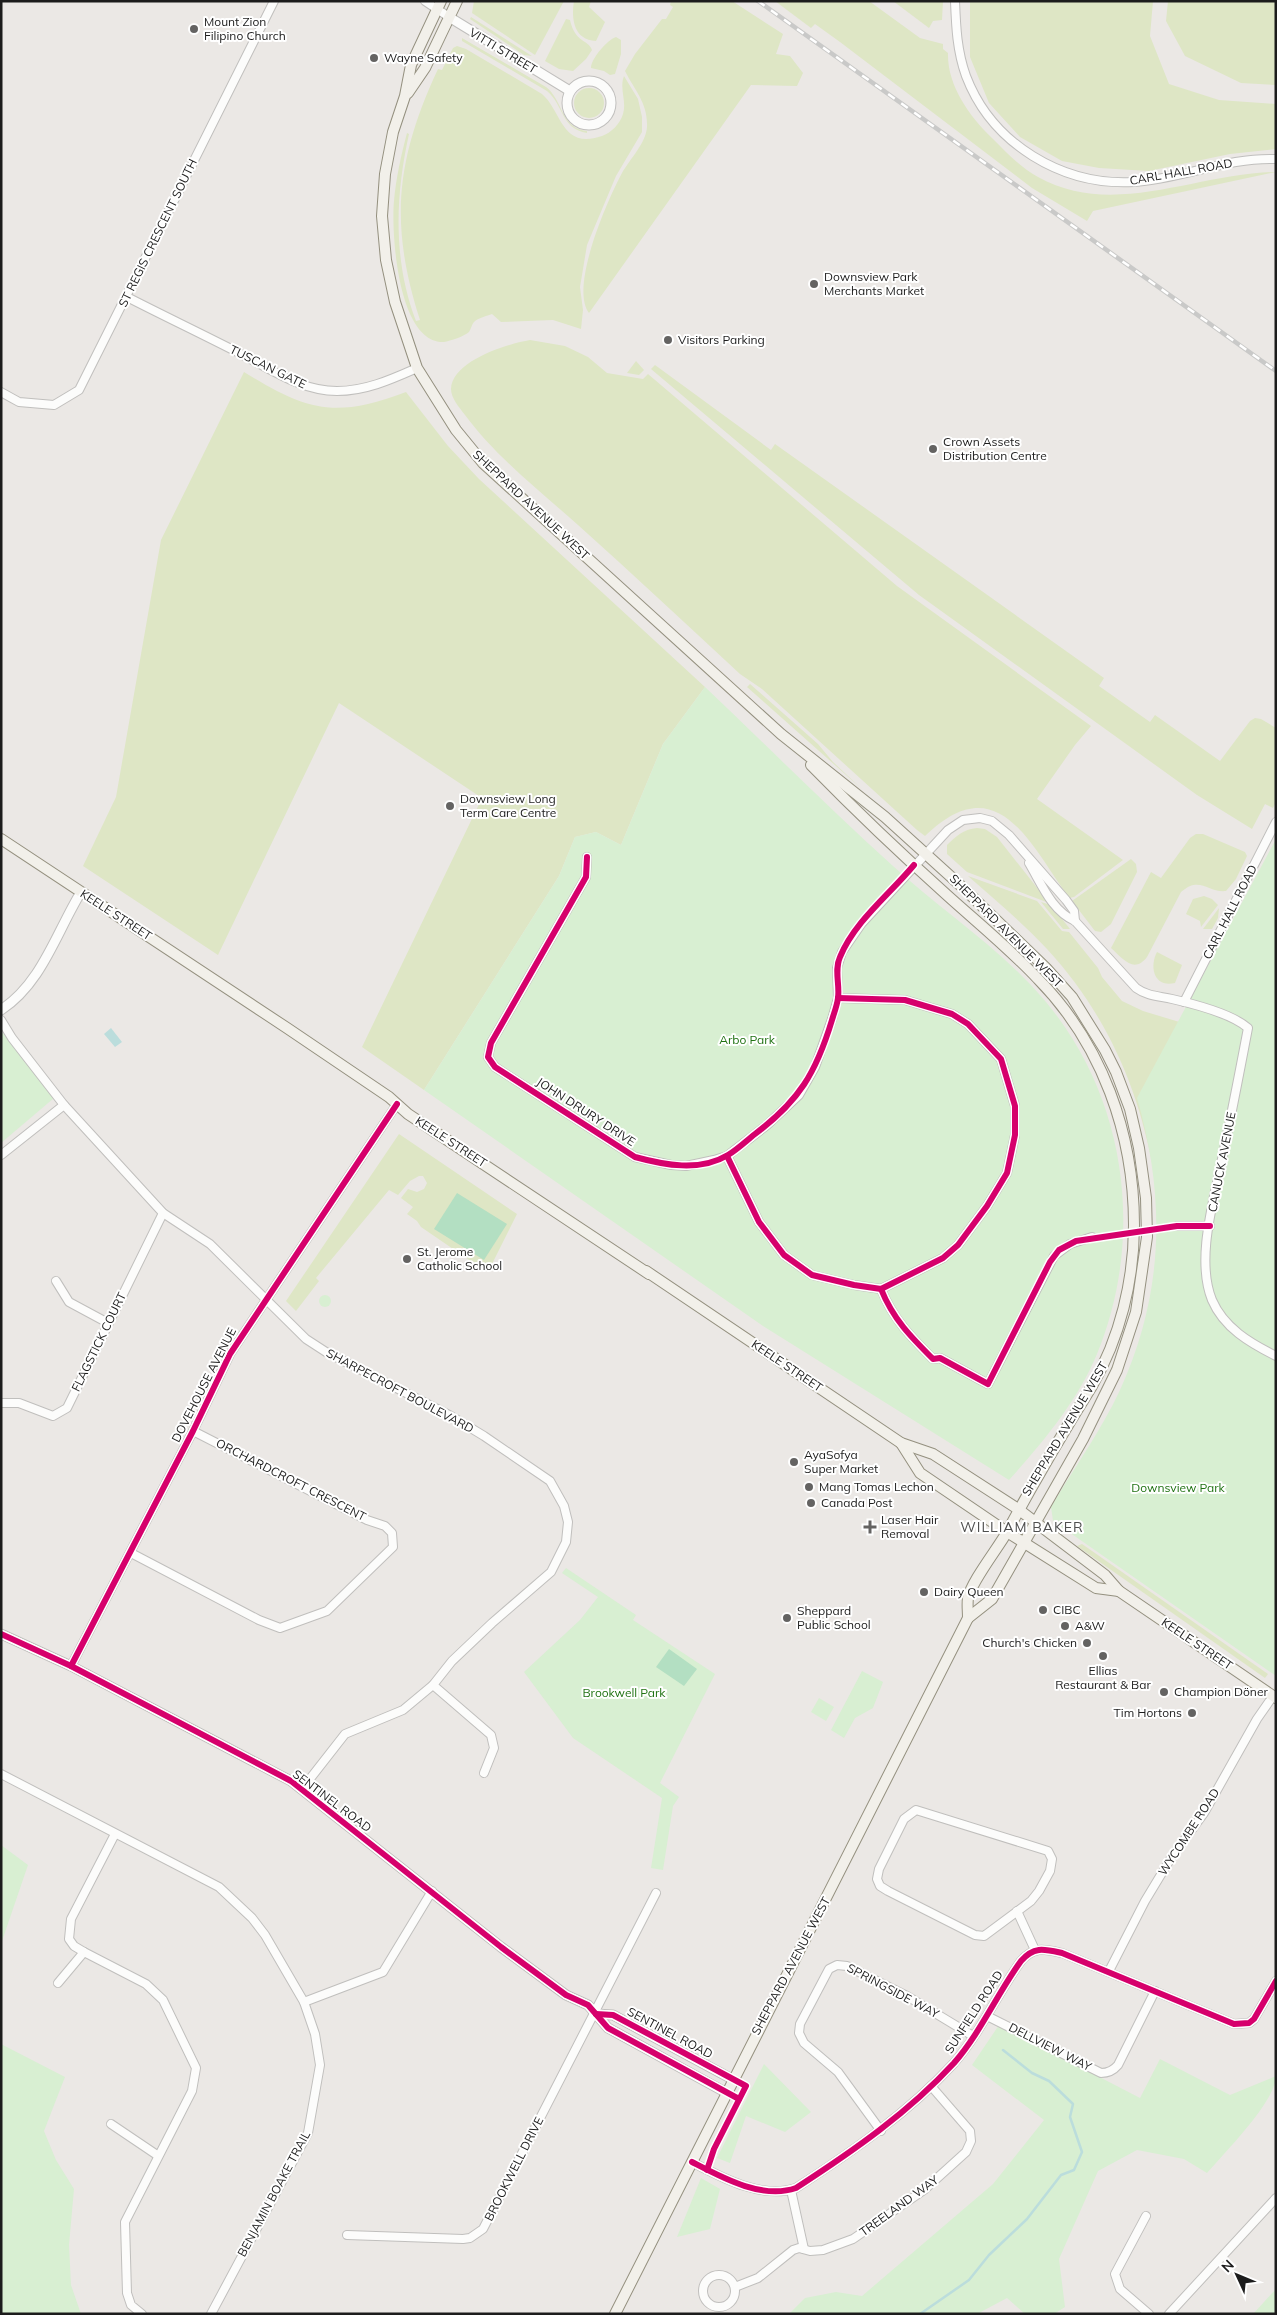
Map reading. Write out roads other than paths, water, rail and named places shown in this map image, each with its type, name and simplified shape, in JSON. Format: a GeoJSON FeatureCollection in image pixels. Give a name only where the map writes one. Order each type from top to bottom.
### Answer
{"type":"FeatureCollection","features":[{"type":"Feature","properties":{"kind":"main road","name":"SHEPPARD AVENUE WEST"},"geometry":{"type":"LineString","coordinates":[[405,96],[425,68],[457,1]]}},
{"type":"Feature","properties":{"kind":"main road","name":"SHEPPARD AVENUE WEST"},"geometry":{"type":"LineString","coordinates":[[439,6],[411,65],[405,96],[393,132],[385,174],[382,216],[386,260],[395,302],[417,368],[456,430],[483,463],[781,734],[926,853],[1046,968],[1072,997],[1105,1050],[1116,1072],[1130,1109],[1140,1148],[1146,1198],[1147,1236],[1136,1312],[1117,1370],[1101,1405],[992,1599],[968,1618],[823,1906],[725,2092],[692,2162],[614,2314]]}},
{"type":"Feature","properties":{"kind":"main road","name":"SHEPPARD AVENUE WEST"},"geometry":{"type":"LineString","coordinates":[[781,734],[874,830],[1039,979],[1065,1009],[1095,1057],[1103,1075],[1118,1114],[1129,1155],[1134,1197],[1134,1241],[1128,1285],[1119,1323],[1105,1364],[968,1595],[968,1618]]}},
{"type":"Feature","properties":{"kind":"main road","name":"KEELE STREET"},"geometry":{"type":"LineString","coordinates":[[1,839],[295,1033],[397,1104],[408,1114],[901,1443],[933,1454],[1018,1509],[1105,1575],[1119,1590],[1274,1697]]}},
{"type":"Feature","properties":{"kind":"main road","name":"KEELE STREET"},"geometry":{"type":"LineString","coordinates":[[901,1443],[920,1473],[1007,1532],[1096,1588],[1119,1590]]}},
{"type":"Feature","properties":{"kind":"street","name":"ST REGIS CRESCENT SOUTH"},"geometry":{"type":"LineString","coordinates":[[1,392],[19,402],[54,405],[79,390],[127,298],[173,200],[274,1]]}},
{"type":"Feature","properties":{"kind":"street","name":"VITTI STREET"},"geometry":{"type":"LineString","coordinates":[[425,1],[439,6],[449,18],[570,91]]}},
{"type":"Feature","properties":{"kind":"street","name":"CARL HALL ROAD"},"geometry":{"type":"LineString","coordinates":[[956,1],[959,53],[970,86],[991,118],[1003,132],[1017,145],[1045,164],[1062,172],[1096,180],[1136,182],[1227,163],[1276,159]]}},
{"type":"Feature","properties":{"kind":"street"},"geometry":{"type":"LineString","coordinates":[[583,82],[598,83],[609,94],[611,101],[607,116],[595,125],[580,124],[573,120],[567,106],[570,91],[583,82]]}},
{"type":"Feature","properties":{"kind":"street","name":"TUSCAN GATE"},"geometry":{"type":"LineString","coordinates":[[127,298],[279,375],[310,388],[336,391],[360,389],[376,385],[417,368]]}},
{"type":"Feature","properties":{"kind":"street","name":"JOHN DRURY DRIVE"},"geometry":{"type":"LineString","coordinates":[[587,857],[586,877],[491,1043],[489,1050],[490,1062],[635,1157],[653,1162],[686,1166],[727,1156],[767,1125],[799,1095],[815,1067],[838,998],[837,968],[842,952],[862,923],[914,866],[955,825],[963,820],[980,818],[1002,827],[1074,910],[1075,921]]}},
{"type":"Feature","properties":{"kind":"street","name":"CARL HALL ROAD"},"geometry":{"type":"LineString","coordinates":[[1184,1002],[1276,822]]}},
{"type":"Feature","properties":{"kind":"street","name":"JOHN DRURY DRIVE"},"geometry":{"type":"LineString","coordinates":[[1020,848],[1053,903],[1063,915],[1075,921],[1136,988],[1153,996],[1184,1002],[1240,1021],[1248,1028]]}},
{"type":"Feature","properties":{"kind":"street"},"geometry":{"type":"LineString","coordinates":[[1,1010],[16,1000],[32,983],[81,892]]}},
{"type":"Feature","properties":{"kind":"street"},"geometry":{"type":"LineString","coordinates":[[727,1156],[765,1231],[793,1262],[812,1275],[823,1278],[882,1289],[892,1286],[951,1252],[987,1206],[1010,1164],[1015,1136],[1015,1106],[1001,1059],[960,1018],[925,1004],[905,1000],[838,998]]}},
{"type":"Feature","properties":{"kind":"street","name":"SHARPECROFT BOULEVARD"},"geometry":{"type":"LineString","coordinates":[[1,1020],[12,1038],[64,1105],[163,1213],[210,1244],[317,1347],[451,1416],[531,1467],[552,1483],[563,1501],[568,1534],[563,1551],[551,1572],[479,1635],[452,1661],[433,1685],[403,1710],[345,1734],[302,1789]]}},
{"type":"Feature","properties":{"kind":"street","name":"CANUCK AVENUE"},"geometry":{"type":"LineString","coordinates":[[1248,1028],[1210,1226],[1206,1268],[1213,1301],[1233,1330],[1247,1342],[1276,1356]]}},
{"type":"Feature","properties":{"kind":"street","name":"DOVEHOUSE AVENUE"},"geometry":{"type":"LineString","coordinates":[[71,1666],[131,1553],[230,1354],[397,1104]]}},
{"type":"Feature","properties":{"kind":"street"},"geometry":{"type":"LineString","coordinates":[[1,1155],[64,1105]]}},
{"type":"Feature","properties":{"kind":"street","name":"FLAGSTICK COURT"},"geometry":{"type":"LineString","coordinates":[[1,1403],[18,1403],[53,1416],[60,1414],[67,1408],[163,1213]]}},
{"type":"Feature","properties":{"kind":"street"},"geometry":{"type":"LineString","coordinates":[[1176,1226],[1210,1226]]}},
{"type":"Feature","properties":{"kind":"street"},"geometry":{"type":"LineString","coordinates":[[882,1289],[896,1320],[909,1336],[934,1359],[940,1358],[988,1384],[1054,1256],[1070,1244],[1092,1237]]}},
{"type":"Feature","properties":{"kind":"street"},"geometry":{"type":"LineString","coordinates":[[56,1282],[69,1302],[108,1323]]}},
{"type":"Feature","properties":{"kind":"street","name":"ORCHARDCROFT CRESCENT"},"geometry":{"type":"LineString","coordinates":[[131,1553],[258,1620],[280,1628],[327,1611],[393,1547],[392,1533],[385,1526],[367,1520],[193,1431]]}},
{"type":"Feature","properties":{"kind":"street","name":"SENTINEL ROAD"},"geometry":{"type":"LineString","coordinates":[[1,1634],[71,1666],[291,1781],[506,1951],[566,1995],[588,2005],[608,2028],[725,2092]]}},
{"type":"Feature","properties":{"kind":"street"},"geometry":{"type":"LineString","coordinates":[[433,1685],[491,1735],[494,1748],[484,1773]]}},
{"type":"Feature","properties":{"kind":"street","name":"WYCOMBE ROAD"},"geometry":{"type":"LineString","coordinates":[[1109,1971],[1145,1901],[1177,1849],[1204,1813],[1257,1719],[1274,1697]]}},
{"type":"Feature","properties":{"kind":"street","name":"BENJAMIN BOAKE TRAIL"},"geometry":{"type":"LineString","coordinates":[[1,1774],[219,1887],[252,1918],[265,1935],[304,2002],[315,2034],[320,2064],[308,2133],[211,2314]]}},
{"type":"Feature","properties":{"kind":"street"},"geometry":{"type":"LineString","coordinates":[[916,1810],[925,1811],[1048,1851],[1052,1859],[1050,1871],[1035,1896],[1017,1911],[1008,1916],[992,1933],[984,1936],[975,1936],[880,1886],[877,1879],[879,1869],[904,1819],[916,1810]]}},
{"type":"Feature","properties":{"kind":"street"},"geometry":{"type":"LineString","coordinates":[[115,1834],[71,1919],[69,1939],[74,1946],[84,1952],[141,1981],[163,2000],[196,2068],[192,2091],[157,2155],[125,2222],[127,2293],[131,2304],[142,2314]]}},
{"type":"Feature","properties":{"kind":"street"},"geometry":{"type":"LineString","coordinates":[[304,2002],[383,1972],[432,1891]]}},
{"type":"Feature","properties":{"kind":"street","name":"BROOKWELL DRIVE"},"geometry":{"type":"LineString","coordinates":[[347,2235],[463,2239],[478,2234],[488,2220],[596,2014],[656,1893]]}},
{"type":"Feature","properties":{"kind":"street"},"geometry":{"type":"LineString","coordinates":[[1017,1911],[1034,1950],[1044,1948],[1062,1952],[1156,1990],[1222,2020],[1242,2024],[1254,2019],[1276,1981]]}},
{"type":"Feature","properties":{"kind":"street","name":"SUNFIELD ROAD"},"geometry":{"type":"LineString","coordinates":[[791,2190],[881,2131],[931,2086],[954,2062],[987,2016],[1021,1961],[1034,1950]]}},
{"type":"Feature","properties":{"kind":"street"},"geometry":{"type":"LineString","coordinates":[[58,1983],[84,1952]]}},
{"type":"Feature","properties":{"kind":"street","name":"SPRINGSIDE WAY"},"geometry":{"type":"LineString","coordinates":[[881,2131],[838,2072],[804,2043],[800,2037],[800,2024],[829,1969],[836,1965],[847,1966],[907,1996],[973,2036]]}},
{"type":"Feature","properties":{"kind":"street","name":"DELLVIEW WAY"},"geometry":{"type":"LineString","coordinates":[[987,2016],[1100,2073],[1104,2073],[1113,2070],[1118,2065],[1156,1990]]}},
{"type":"Feature","properties":{"kind":"street","name":"SENTINEL ROAD"},"geometry":{"type":"LineString","coordinates":[[596,2014],[613,2015],[732,2079]]}},
{"type":"Feature","properties":{"kind":"street","name":"TREELAND WAY"},"geometry":{"type":"LineString","coordinates":[[804,2249],[823,2250],[853,2239],[924,2190],[966,2152],[971,2142],[970,2131],[931,2086]]}},
{"type":"Feature","properties":{"kind":"street"},"geometry":{"type":"LineString","coordinates":[[111,2124],[157,2155]]}},
{"type":"Feature","properties":{"kind":"street"},"geometry":{"type":"LineString","coordinates":[[692,2162],[718,2176],[753,2188],[791,2190],[804,2249],[794,2250],[758,2278],[735,2287]]}},
{"type":"Feature","properties":{"kind":"street"},"geometry":{"type":"LineString","coordinates":[[1169,2314],[1276,2198]]}},
{"type":"Feature","properties":{"kind":"street"},"geometry":{"type":"LineString","coordinates":[[1146,2216],[1115,2274],[1120,2289],[1149,2314]]}},
{"type":"Feature","properties":{"kind":"street"},"geometry":{"type":"LineString","coordinates":[[721,2275],[735,2287],[735,2295],[731,2303],[718,2307],[708,2302],[702,2290],[709,2278],[721,2275]]}},
{"type":"Feature","properties":{"kind":"water"},"geometry":{"type":"Polygon","coordinates":[[[111,1028],[122,1042],[115,1047],[104,1034],[111,1028]]]}},
{"type":"Feature","properties":{"kind":"waterway"},"geometry":{"type":"LineString","coordinates":[[920,2314],[969,2280],[989,2255],[1027,2219],[1061,2175],[1074,2170],[1082,2152],[1070,2117],[1073,2104],[1049,2081],[1032,2073],[1003,2050]]}},
{"type":"Feature","properties":{"kind":"railway"},"geometry":{"type":"LineString","coordinates":[[758,1],[1276,371]]}},
{"type":"Feature","properties":{"kind":"place","name":"Mount Zion Filipino Church"},"geometry":{"type":"Point","coordinates":[194,29]}},
{"type":"Feature","properties":{"kind":"place","name":"Wayne Safety"},"geometry":{"type":"Point","coordinates":[374,58]}},
{"type":"Feature","properties":{"kind":"place","name":"Downsview Park Merchants Market"},"geometry":{"type":"Point","coordinates":[814,284]}},
{"type":"Feature","properties":{"kind":"place","name":"Visitors Parking"},"geometry":{"type":"Point","coordinates":[668,340]}},
{"type":"Feature","properties":{"kind":"place","name":"Crown Assets Distribution Centre"},"geometry":{"type":"Point","coordinates":[933,449]}},
{"type":"Feature","properties":{"kind":"place","name":"Downsview Long Term Care Centre"},"geometry":{"type":"Point","coordinates":[450,806]}},
{"type":"Feature","properties":{"kind":"place","name":"St. Jerome Catholic School"},"geometry":{"type":"Point","coordinates":[407,1259]}},
{"type":"Feature","properties":{"kind":"place","name":"AyaSofya Super Market"},"geometry":{"type":"Point","coordinates":[794,1462]}},
{"type":"Feature","properties":{"kind":"place","name":"Mang Tomas Lechon"},"geometry":{"type":"Point","coordinates":[809,1487]}},
{"type":"Feature","properties":{"kind":"place","name":"Canada Post"},"geometry":{"type":"Point","coordinates":[811,1503]}},
{"type":"Feature","properties":{"kind":"place","name":"Laser Hair Removal"},"geometry":{"type":"Point","coordinates":[870,1527]}},
{"type":"Feature","properties":{"kind":"place","name":"Dairy Queen"},"geometry":{"type":"Point","coordinates":[924,1592]}},
{"type":"Feature","properties":{"kind":"place","name":"CIBC"},"geometry":{"type":"Point","coordinates":[1043,1610]}},
{"type":"Feature","properties":{"kind":"place","name":"Sheppard Public School"},"geometry":{"type":"Point","coordinates":[787,1618]}},
{"type":"Feature","properties":{"kind":"place","name":"A&W"},"geometry":{"type":"Point","coordinates":[1065,1626]}},
{"type":"Feature","properties":{"kind":"place","name":"Church's Chicken"},"geometry":{"type":"Point","coordinates":[1087,1643]}},
{"type":"Feature","properties":{"kind":"place","name":"Ellias Restaurant & Bar"},"geometry":{"type":"Point","coordinates":[1103,1656]}},
{"type":"Feature","properties":{"kind":"place","name":"Champion Döner"},"geometry":{"type":"Point","coordinates":[1164,1692]}},
{"type":"Feature","properties":{"kind":"place","name":"Tim Hortons"},"geometry":{"type":"Point","coordinates":[1192,1713]}},
{"type":"Feature","properties":{"kind":"district","name":"WILLIAM BAKER"},"geometry":{"type":"Point","coordinates":[1022,1527]}},
{"type":"Feature","properties":{"kind":"park label","name":"Arbo Park"},"geometry":{"type":"Point","coordinates":[747,1040]}},
{"type":"Feature","properties":{"kind":"park label","name":"Downsview Park"},"geometry":{"type":"Point","coordinates":[1178,1488]}},
{"type":"Feature","properties":{"kind":"park label","name":"Brookwell Park"},"geometry":{"type":"Point","coordinates":[624,1693]}}]}
